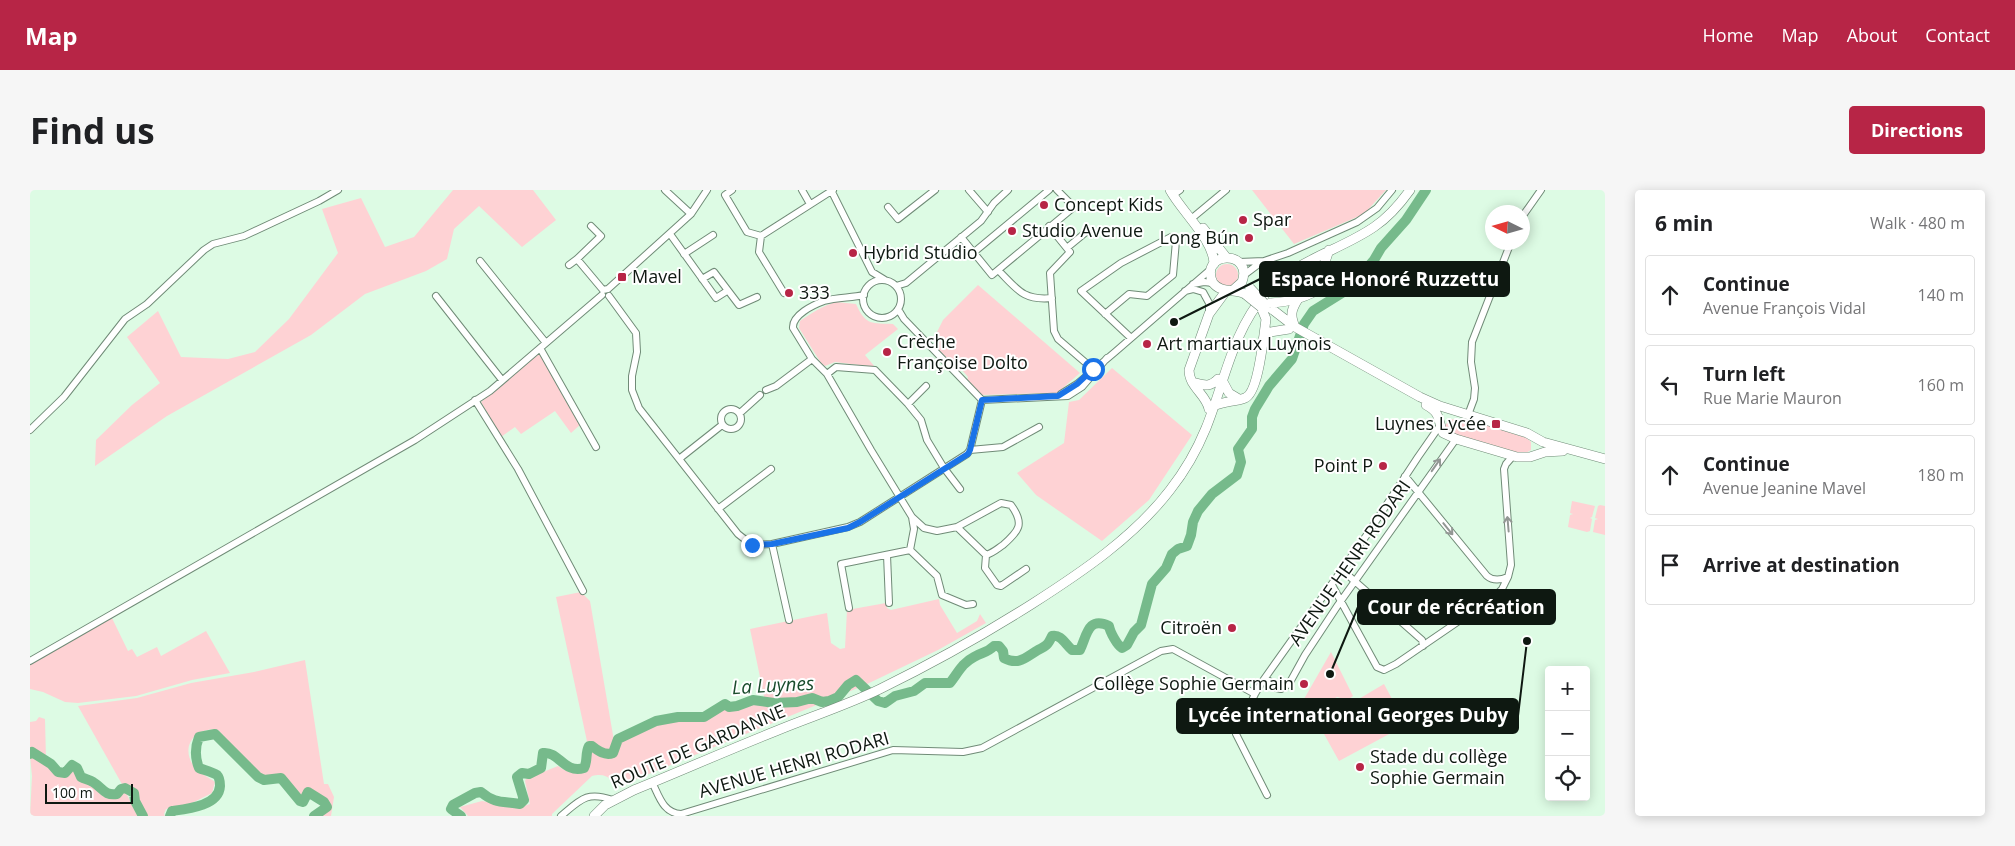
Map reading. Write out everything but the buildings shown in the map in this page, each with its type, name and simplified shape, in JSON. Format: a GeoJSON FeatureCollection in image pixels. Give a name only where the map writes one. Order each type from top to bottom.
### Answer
{"type":"FeatureCollection","features":[{"type":"Feature","properties":{"kind":"main road","name":"ROUTE DE GARDANNE"},"geometry":{"type":"LineString","coordinates":[[594,816],[605,805],[652,782],[878,690],[954,651],[1031,604],[1085,565],[1152,506],[1175,478],[1190,455],[1212,408],[1228,348],[1239,324],[1265,290],[1283,273],[1304,258],[1362,231],[1376,222],[1395,204],[1405,190]]}},
{"type":"Feature","properties":{"kind":"main road","name":"ROUTE DE GARDANNE"},"geometry":{"type":"LineString","coordinates":[[1220,379],[1251,312],[1267,291],[1305,262],[1375,226],[1397,207],[1410,190]]}},
{"type":"Feature","properties":{"kind":"main road"},"geometry":{"type":"LineString","coordinates":[[1174,192],[1192,218],[1212,254],[1214,285],[1211,310],[1189,370],[1189,377],[1192,382],[1212,408],[1222,402],[1250,395],[1254,385],[1266,319],[1263,305]]}},
{"type":"Feature","properties":{"kind":"main road"},"geometry":{"type":"LineString","coordinates":[[1192,218],[1226,257],[1239,262],[1244,270],[1248,291],[1263,305],[1293,329],[1433,409],[1438,415],[1443,432],[1456,439],[1523,458],[1545,452],[1571,451]]}},
{"type":"Feature","properties":{"kind":"main road"},"geometry":{"type":"LineString","coordinates":[[1263,305],[1298,299],[1313,294],[1322,287],[1325,262],[1329,250]]}},
{"type":"Feature","properties":{"kind":"main road"},"geometry":{"type":"LineString","coordinates":[[1212,267],[1226,257]]}},
{"type":"Feature","properties":{"kind":"main road"},"geometry":{"type":"LineString","coordinates":[[1305,262],[1318,266],[1324,277]]}},
{"type":"Feature","properties":{"kind":"main road"},"geometry":{"type":"LineString","coordinates":[[1211,310],[1230,291],[1240,285],[1244,277]]}},
{"type":"Feature","properties":{"kind":"main road"},"geometry":{"type":"LineString","coordinates":[[1214,285],[1230,291],[1248,291]]}},
{"type":"Feature","properties":{"kind":"main road"},"geometry":{"type":"LineString","coordinates":[[1293,329],[1292,309],[1298,299]]}},
{"type":"Feature","properties":{"kind":"main road"},"geometry":{"type":"LineString","coordinates":[[1263,339],[1270,332],[1293,329]]}},
{"type":"Feature","properties":{"kind":"main road"},"geometry":{"type":"LineString","coordinates":[[1311,339],[1440,406],[1527,433],[1536,443],[1534,454]]}},
{"type":"Feature","properties":{"kind":"main road"},"geometry":{"type":"LineString","coordinates":[[1192,382],[1206,386],[1212,385],[1220,379],[1229,393],[1239,399]]}},
{"type":"Feature","properties":{"kind":"main road"},"geometry":{"type":"LineString","coordinates":[[1441,424],[1444,419],[1452,415],[1469,419],[1479,418]]}},
{"type":"Feature","properties":{"kind":"main road"},"geometry":{"type":"LineString","coordinates":[[1533,438],[1571,451],[1605,459]]}},
{"type":"Feature","properties":{"kind":"street"},"geometry":{"type":"LineString","coordinates":[[30,430],[64,398],[125,318],[147,304],[204,250],[213,244],[244,236],[338,190]]}},
{"type":"Feature","properties":{"kind":"street"},"geometry":{"type":"LineString","coordinates":[[665,190],[692,214]]}},
{"type":"Feature","properties":{"kind":"street"},"geometry":{"type":"LineString","coordinates":[[30,661],[416,440],[475,400],[502,380],[605,293],[692,214],[707,190]]}},
{"type":"Feature","properties":{"kind":"street"},"geometry":{"type":"LineString","coordinates":[[732,190],[724,195],[747,232],[761,236]]}},
{"type":"Feature","properties":{"kind":"street"},"geometry":{"type":"LineString","coordinates":[[802,190],[810,204]]}},
{"type":"Feature","properties":{"kind":"street"},"geometry":{"type":"LineString","coordinates":[[784,293],[758,252],[761,236],[832,190],[872,272],[871,284],[864,295],[864,304]]}},
{"type":"Feature","properties":{"kind":"street"},"geometry":{"type":"LineString","coordinates":[[888,206],[898,219],[935,190]]}},
{"type":"Feature","properties":{"kind":"street"},"geometry":{"type":"LineString","coordinates":[[969,190],[988,212]]}},
{"type":"Feature","properties":{"kind":"street"},"geometry":{"type":"LineString","coordinates":[[896,286],[906,283],[981,221],[1008,190]]}},
{"type":"Feature","properties":{"kind":"street"},"geometry":{"type":"LineString","coordinates":[[973,253],[1050,190]]}},
{"type":"Feature","properties":{"kind":"street"},"geometry":{"type":"LineString","coordinates":[[961,237],[992,275],[1074,207],[1057,190]]}},
{"type":"Feature","properties":{"kind":"street"},"geometry":{"type":"LineString","coordinates":[[1192,218],[1226,190]]}},
{"type":"Feature","properties":{"kind":"street"},"geometry":{"type":"LineString","coordinates":[[1244,277],[1254,266],[1264,261],[1288,253],[1357,222],[1377,208],[1392,190]]}},
{"type":"Feature","properties":{"kind":"street"},"geometry":{"type":"LineString","coordinates":[[1530,206],[1541,190]]}},
{"type":"Feature","properties":{"kind":"street"},"geometry":{"type":"LineString","coordinates":[[569,266],[601,236],[591,226]]}},
{"type":"Feature","properties":{"kind":"street"},"geometry":{"type":"LineString","coordinates":[[1049,226],[1070,252],[1050,273],[1054,331],[1058,339],[1093,369]]}},
{"type":"Feature","properties":{"kind":"street"},"geometry":{"type":"LineString","coordinates":[[1068,248],[1085,233]]}},
{"type":"Feature","properties":{"kind":"street"},"geometry":{"type":"LineString","coordinates":[[670,234],[716,298],[727,291]]}},
{"type":"Feature","properties":{"kind":"street"},"geometry":{"type":"LineString","coordinates":[[684,254],[713,235]]}},
{"type":"Feature","properties":{"kind":"street"},"geometry":{"type":"LineString","coordinates":[[1105,314],[1129,294],[1147,296],[1173,275],[1176,240],[1171,237],[1121,263],[1081,291],[1105,314],[1131,338]]}},
{"type":"Feature","properties":{"kind":"street"},"geometry":{"type":"LineString","coordinates":[[1468,415],[1476,388],[1471,362],[1472,342],[1508,250]]}},
{"type":"Feature","properties":{"kind":"street"},"geometry":{"type":"LineString","coordinates":[[577,259],[636,332],[637,352],[632,376],[632,390],[639,408],[718,509],[747,542],[759,546],[772,544],[848,528],[860,522],[898,496],[962,458],[970,450],[982,400]]}},
{"type":"Feature","properties":{"kind":"street"},"geometry":{"type":"LineString","coordinates":[[480,261],[546,343]]}},
{"type":"Feature","properties":{"kind":"street"},"geometry":{"type":"LineString","coordinates":[[1239,262],[1264,261]]}},
{"type":"Feature","properties":{"kind":"street"},"geometry":{"type":"LineString","coordinates":[[1058,396],[1072,388],[1212,267]]}},
{"type":"Feature","properties":{"kind":"street"},"geometry":{"type":"LineString","coordinates":[[998,270],[1028,297],[1034,299],[1052,298]]}},
{"type":"Feature","properties":{"kind":"street"},"geometry":{"type":"LineString","coordinates":[[702,279],[714,272],[738,305],[757,297]]}},
{"type":"Feature","properties":{"kind":"street"},"geometry":{"type":"LineString","coordinates":[[872,272],[896,286],[901,297]]}},
{"type":"Feature","properties":{"kind":"street"},"geometry":{"type":"LineString","coordinates":[[871,284],[880,280],[886,281]]}},
{"type":"Feature","properties":{"kind":"street"},"geometry":{"type":"LineString","coordinates":[[1192,284],[1198,282],[1214,285]]}},
{"type":"Feature","properties":{"kind":"street"},"geometry":{"type":"LineString","coordinates":[[888,317],[898,309],[906,283]]}},
{"type":"Feature","properties":{"kind":"street"},"geometry":{"type":"LineString","coordinates":[[1184,291],[1192,289],[1203,292],[1211,310]]}},
{"type":"Feature","properties":{"kind":"street"},"geometry":{"type":"LineString","coordinates":[[864,295],[823,301],[794,319],[793,328],[812,359],[827,374],[898,496],[912,517],[924,528],[931,531],[957,527],[1001,503],[1011,505],[1019,521],[1017,533],[992,553],[986,555]]}},
{"type":"Feature","properties":{"kind":"street"},"geometry":{"type":"LineString","coordinates":[[436,296],[502,380]]}},
{"type":"Feature","properties":{"kind":"street"},"geometry":{"type":"LineString","coordinates":[[852,298],[864,304],[870,313],[875,316],[904,320]]}},
{"type":"Feature","properties":{"kind":"street"},"geometry":{"type":"LineString","coordinates":[[898,309],[904,320],[982,400],[1068,396],[1078,390],[1107,358]]}},
{"type":"Feature","properties":{"kind":"street"},"geometry":{"type":"LineString","coordinates":[[540,348],[596,447]]}},
{"type":"Feature","properties":{"kind":"street"},"geometry":{"type":"LineString","coordinates":[[766,390],[776,386],[812,359]]}},
{"type":"Feature","properties":{"kind":"street"},"geometry":{"type":"LineString","coordinates":[[827,374],[836,368],[875,370],[921,420],[927,440],[944,468],[960,489]]}},
{"type":"Feature","properties":{"kind":"street"},"geometry":{"type":"LineString","coordinates":[[908,404],[926,386]]}},
{"type":"Feature","properties":{"kind":"street"},"geometry":{"type":"LineString","coordinates":[[740,413],[760,395]]}},
{"type":"Feature","properties":{"kind":"street"},"geometry":{"type":"LineString","coordinates":[[475,400],[518,469],[583,591]]}},
{"type":"Feature","properties":{"kind":"street"},"geometry":{"type":"LineString","coordinates":[[733,408],[740,413],[742,421],[738,428],[730,430],[722,425],[720,416],[725,410],[733,408]]}},
{"type":"Feature","properties":{"kind":"street","name":"AVENUE HENRI RODARI"},"geometry":{"type":"LineString","coordinates":[[1267,795],[1236,734],[1255,694],[1441,424]]}},
{"type":"Feature","properties":{"kind":"street"},"geometry":{"type":"LineString","coordinates":[[679,459],[722,425]]}},
{"type":"Feature","properties":{"kind":"street"},"geometry":{"type":"LineString","coordinates":[[970,450],[1003,447],[1040,427]]}},
{"type":"Feature","properties":{"kind":"street","name":"AVENUE HENRI RODARI"},"geometry":{"type":"LineString","coordinates":[[1266,678],[1276,688],[1281,689],[1289,684],[1305,655],[1342,600],[1456,439]]}},
{"type":"Feature","properties":{"kind":"street"},"geometry":{"type":"LineString","coordinates":[[1332,584],[1376,667],[1384,670],[1390,668],[1494,597],[1502,589],[1511,565],[1504,474],[1506,464],[1513,456]]}},
{"type":"Feature","properties":{"kind":"street"},"geometry":{"type":"LineString","coordinates":[[718,509],[771,469]]}},
{"type":"Feature","properties":{"kind":"street"},"geometry":{"type":"LineString","coordinates":[[1405,476],[1487,576],[1497,580],[1508,576]]}},
{"type":"Feature","properties":{"kind":"street"},"geometry":{"type":"LineString","coordinates":[[910,550],[914,529],[912,517]]}},
{"type":"Feature","properties":{"kind":"street"},"geometry":{"type":"LineString","coordinates":[[957,527],[986,555]]}},
{"type":"Feature","properties":{"kind":"street"},"geometry":{"type":"LineString","coordinates":[[772,544],[789,620]]}},
{"type":"Feature","properties":{"kind":"street"},"geometry":{"type":"LineString","coordinates":[[849,608],[840,564],[910,550]]}},
{"type":"Feature","properties":{"kind":"street"},"geometry":{"type":"LineString","coordinates":[[910,550],[937,576],[942,595],[966,605],[973,604]]}},
{"type":"Feature","properties":{"kind":"street"},"geometry":{"type":"LineString","coordinates":[[887,555],[889,603]]}},
{"type":"Feature","properties":{"kind":"street"},"geometry":{"type":"LineString","coordinates":[[986,555],[985,568],[997,585],[1002,586],[1026,569]]}},
{"type":"Feature","properties":{"kind":"street"},"geometry":{"type":"LineString","coordinates":[[1342,570],[1422,640],[1423,646]]}},
{"type":"Feature","properties":{"kind":"street","name":"AVENUE HENRI RODARI"},"geometry":{"type":"LineString","coordinates":[[652,782],[664,806],[671,812],[680,814],[893,750],[963,752],[982,748],[1161,651],[1173,649],[1255,694]]}},
{"type":"Feature","properties":{"kind":"street"},"geometry":{"type":"LineString","coordinates":[[561,816],[580,800],[587,797],[597,795],[614,800]]}},
{"type":"Feature","properties":{"kind":"shaded area"},"geometry":{"type":"Polygon","coordinates":[[[453,190],[533,190],[556,220],[522,247],[479,206],[454,229],[447,259],[426,271],[365,294],[311,335],[167,416],[95,466],[96,440],[132,405],[160,383],[127,337],[158,311],[181,357],[228,359],[255,352],[289,319],[338,253],[322,209],[361,198],[385,247],[414,237],[453,190]]]}},
{"type":"Feature","properties":{"kind":"shaded area"},"geometry":{"type":"Polygon","coordinates":[[[1252,190],[1386,190],[1364,214],[1294,244],[1252,190]]]}},
{"type":"Feature","properties":{"kind":"shaded area"},"geometry":{"type":"Polygon","coordinates":[[[1223,264],[1231,264],[1238,271],[1238,279],[1231,286],[1223,286],[1216,279],[1216,271],[1223,264]]]}},
{"type":"Feature","properties":{"kind":"shaded area"},"geometry":{"type":"Polygon","coordinates":[[[978,285],[1080,373],[1057,393],[981,395],[967,380],[968,377],[962,370],[959,372],[936,347],[936,334],[943,320],[978,285]]]}},
{"type":"Feature","properties":{"kind":"shaded area"},"geometry":{"type":"Polygon","coordinates":[[[836,302],[856,304],[863,316],[870,322],[893,324],[898,329],[865,355],[875,367],[835,362],[825,366],[821,363],[799,328],[800,321],[836,302]]]}},
{"type":"Feature","properties":{"kind":"shaded area"},"geometry":{"type":"Polygon","coordinates":[[[538,353],[542,356],[581,424],[571,433],[555,411],[521,434],[515,427],[501,437],[481,402],[538,353]]]}},
{"type":"Feature","properties":{"kind":"shaded area"},"geometry":{"type":"Polygon","coordinates":[[[1112,368],[1192,435],[1149,500],[1102,541],[1036,495],[1017,473],[1064,443],[1069,402],[1079,400],[1112,368]]]}},
{"type":"Feature","properties":{"kind":"shaded area"},"geometry":{"type":"Polygon","coordinates":[[[1451,419],[1481,423],[1527,438],[1531,442],[1531,450],[1520,454],[1447,432],[1444,426],[1451,419]]]}},
{"type":"Feature","properties":{"kind":"shaded area"},"geometry":{"type":"Polygon","coordinates":[[[1572,501],[1595,506],[1590,518],[1592,519],[1590,531],[1587,532],[1568,527],[1570,515],[1573,514],[1570,513],[1572,501]]]}},
{"type":"Feature","properties":{"kind":"shaded area"},"geometry":{"type":"Polygon","coordinates":[[[1598,506],[1605,506],[1605,535],[1593,532],[1595,520],[1598,519],[1595,518],[1598,506]]]}},
{"type":"Feature","properties":{"kind":"shaded area"},"geometry":{"type":"Polygon","coordinates":[[[581,592],[590,601],[614,741],[611,753],[600,752],[591,745],[588,746],[556,597],[581,592]]]}},
{"type":"Feature","properties":{"kind":"shaded area"},"geometry":{"type":"Polygon","coordinates":[[[939,599],[940,605],[957,633],[977,621],[980,614],[986,623],[938,650],[865,685],[622,785],[606,776],[592,776],[552,816],[468,816],[460,807],[482,801],[518,808],[530,804],[526,779],[558,766],[570,772],[584,772],[588,765],[588,749],[590,747],[598,753],[612,756],[619,741],[655,723],[685,718],[702,718],[724,706],[730,708],[728,705],[754,700],[765,701],[750,629],[827,613],[831,643],[840,649],[845,648],[847,610],[886,603],[887,608],[891,610],[939,599]]]}},
{"type":"Feature","properties":{"kind":"shaded area"},"geometry":{"type":"Polygon","coordinates":[[[111,616],[128,651],[132,649],[137,657],[157,647],[161,656],[206,631],[230,673],[192,680],[136,696],[78,703],[65,702],[43,692],[30,689],[30,664],[111,616]]]}},
{"type":"Feature","properties":{"kind":"shaded area"},"geometry":{"type":"Polygon","coordinates":[[[1331,652],[1353,696],[1348,700],[1337,697],[1328,703],[1324,710],[1321,730],[1304,699],[1331,652]]]}},
{"type":"Feature","properties":{"kind":"shaded area"},"geometry":{"type":"Polygon","coordinates":[[[305,660],[324,784],[328,784],[334,797],[331,816],[316,816],[327,808],[327,802],[306,790],[303,799],[300,800],[289,783],[281,777],[261,777],[218,730],[210,730],[197,734],[193,738],[188,751],[189,758],[195,768],[215,782],[212,793],[190,804],[166,809],[165,816],[145,816],[135,794],[132,790],[123,786],[78,706],[137,698],[191,683],[254,672],[305,660]]]}},
{"type":"Feature","properties":{"kind":"shaded area"},"geometry":{"type":"Polygon","coordinates":[[[1384,684],[1406,725],[1339,761],[1324,734],[1330,716],[1384,684]]]}},
{"type":"Feature","properties":{"kind":"shaded area"},"geometry":{"type":"Polygon","coordinates":[[[39,717],[45,719],[46,759],[30,751],[30,722],[36,721],[39,717]]]}},
{"type":"Feature","properties":{"kind":"shaded area"},"geometry":{"type":"Polygon","coordinates":[[[32,755],[63,774],[67,773],[73,766],[81,778],[95,785],[104,795],[116,796],[124,789],[138,816],[30,816],[32,776],[30,756],[32,755]]]}},
{"type":"Feature","properties":{"kind":"waterway","name":"La Luynes"},"geometry":{"type":"LineString","coordinates":[[461,816],[451,809],[453,805],[475,793],[481,792],[495,800],[520,804],[524,800],[517,777],[522,773],[529,774],[541,768],[543,753],[553,755],[571,768],[584,768],[589,746],[604,753],[613,753],[618,739],[656,721],[678,717],[704,717],[725,704],[729,707],[737,706],[753,700],[774,703],[797,702],[812,698],[822,702],[829,701],[838,697],[848,685],[856,680],[878,701],[885,703],[895,696],[914,691],[925,683],[950,683],[966,662],[994,646],[999,646],[1003,651],[1004,658],[1014,661],[1022,660],[1045,646],[1052,636],[1058,636],[1072,650],[1080,650],[1089,629],[1097,623],[1109,626],[1114,638],[1122,648],[1127,645],[1134,632],[1141,625],[1152,584],[1166,568],[1172,554],[1178,549],[1187,546],[1198,511],[1212,494],[1237,475],[1241,462],[1238,449],[1252,429],[1252,417],[1255,409],[1269,386],[1292,359],[1304,324],[1313,311],[1350,288],[1406,220],[1426,190]]}},
{"type":"Feature","properties":{"kind":"waterway","name":"La Luynes"},"geometry":{"type":"LineString","coordinates":[[170,816],[172,811],[208,802],[218,793],[220,785],[218,776],[199,768],[196,756],[199,737],[215,734],[258,777],[264,780],[281,778],[300,801],[303,802],[308,792],[324,802],[327,807],[314,816]]}},
{"type":"Feature","properties":{"kind":"waterway","name":"La Luynes"},"geometry":{"type":"LineString","coordinates":[[30,754],[32,752],[51,764],[58,772],[65,773],[72,765],[77,768],[81,777],[93,782],[109,794],[117,794],[121,789],[125,788],[134,793],[135,801],[143,816]]}},
{"type":"Feature","properties":{"kind":"place","name":"Concept Kids"},"geometry":{"type":"Point","coordinates":[1044,205]}},
{"type":"Feature","properties":{"kind":"place","name":"Spar"},"geometry":{"type":"Point","coordinates":[1243,220]}},
{"type":"Feature","properties":{"kind":"place","name":"Studio Avenue"},"geometry":{"type":"Point","coordinates":[1012,231]}},
{"type":"Feature","properties":{"kind":"place","name":"Long Bún"},"geometry":{"type":"Point","coordinates":[1249,238]}},
{"type":"Feature","properties":{"kind":"place","name":"Hybrid Studio"},"geometry":{"type":"Point","coordinates":[853,253]}},
{"type":"Feature","properties":{"kind":"place","name":"Mavel"},"geometry":{"type":"Point","coordinates":[622,277]}},
{"type":"Feature","properties":{"kind":"place","name":"333"},"geometry":{"type":"Point","coordinates":[789,293]}},
{"type":"Feature","properties":{"kind":"place","name":"Espace Honoré Ruzzettu"},"geometry":{"type":"Point","coordinates":[1174,322]}},
{"type":"Feature","properties":{"kind":"place","name":"Art martiaux Luynois"},"geometry":{"type":"Point","coordinates":[1147,344]}},
{"type":"Feature","properties":{"kind":"place","name":"Crèche Françoise Dolto"},"geometry":{"type":"Point","coordinates":[887,352]}},
{"type":"Feature","properties":{"kind":"place","name":"Luynes Lycée"},"geometry":{"type":"Point","coordinates":[1496,424]}},
{"type":"Feature","properties":{"kind":"place","name":"Point P"},"geometry":{"type":"Point","coordinates":[1383,466]}},
{"type":"Feature","properties":{"kind":"place","name":"Citroën"},"geometry":{"type":"Point","coordinates":[1232,628]}},
{"type":"Feature","properties":{"kind":"place","name":"Lycée international Georges Duby"},"geometry":{"type":"Point","coordinates":[1527,641]}},
{"type":"Feature","properties":{"kind":"place","name":"Cour de récréation"},"geometry":{"type":"Point","coordinates":[1330,674]}},
{"type":"Feature","properties":{"kind":"place","name":"Collège Sophie Germain"},"geometry":{"type":"Point","coordinates":[1304,684]}},
{"type":"Feature","properties":{"kind":"place","name":"Stade du collège Sophie Germain"},"geometry":{"type":"Point","coordinates":[1360,767]}},
{"type":"Feature","properties":{"kind":"route"},"geometry":{"type":"LineString","coordinates":[[752,545],[772,544],[848,528],[860,522],[889,504],[898,496],[968,454],[982,400],[1058,396],[1067,392],[1093,369]]}}]}
